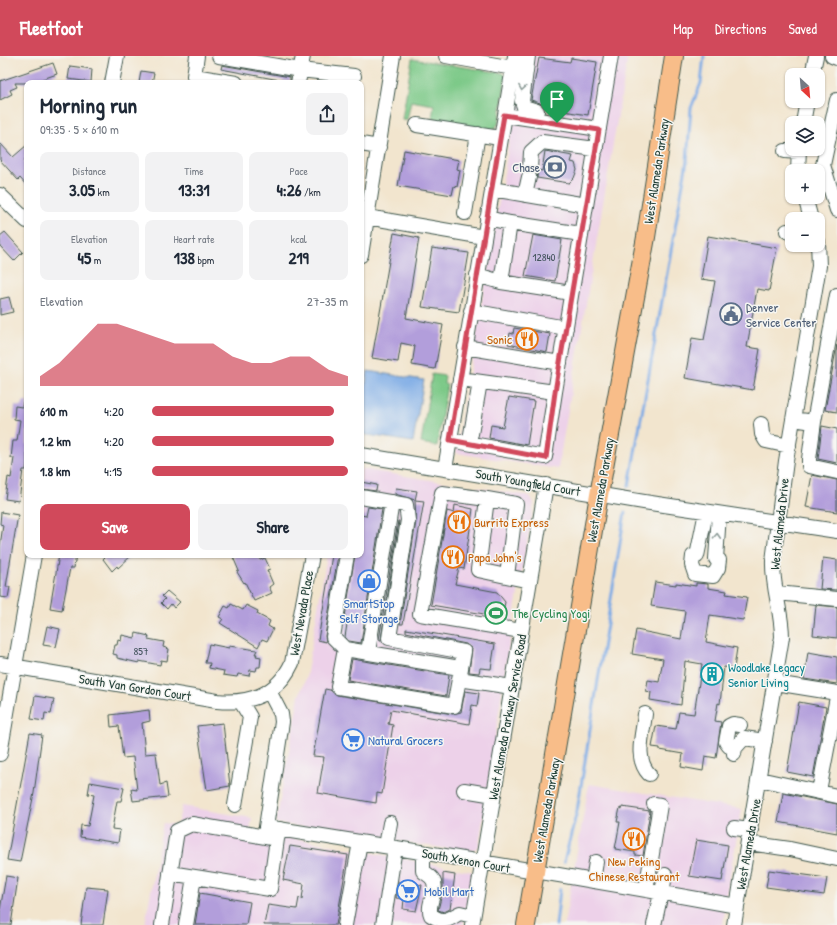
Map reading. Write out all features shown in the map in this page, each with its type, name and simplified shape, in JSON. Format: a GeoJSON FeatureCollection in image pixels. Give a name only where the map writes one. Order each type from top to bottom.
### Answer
{"type":"FeatureCollection","features":[{"type":"Feature","properties":{"kind":"main road","name":"West Alameda Parkway"},"geometry":{"type":"LineString","coordinates":[[526,925],[598,495],[646,237],[674,56]]}},
{"type":"Feature","properties":{"kind":"street"},"geometry":{"type":"LineString","coordinates":[[113,80],[117,56]]}},
{"type":"Feature","properties":{"kind":"street"},"geometry":{"type":"LineString","coordinates":[[198,56],[194,76],[218,80]]}},
{"type":"Feature","properties":{"kind":"street"},"geometry":{"type":"LineString","coordinates":[[219,56],[247,58],[300,70],[354,76],[353,80]]}},
{"type":"Feature","properties":{"kind":"street"},"geometry":{"type":"LineString","coordinates":[[364,236],[394,56]]}},
{"type":"Feature","properties":{"kind":"street"},"geometry":{"type":"LineString","coordinates":[[445,469],[514,62],[446,56]]}},
{"type":"Feature","properties":{"kind":"street"},"geometry":{"type":"LineString","coordinates":[[528,56],[521,94],[524,107],[599,130]]}},
{"type":"Feature","properties":{"kind":"street"},"geometry":{"type":"LineString","coordinates":[[450,440],[546,458],[555,392],[611,56]]}},
{"type":"Feature","properties":{"kind":"street"},"geometry":{"type":"LineString","coordinates":[[813,68],[816,56]]}},
{"type":"Feature","properties":{"kind":"street"},"geometry":{"type":"LineString","coordinates":[[832,56],[837,58]]}},
{"type":"Feature","properties":{"kind":"street"},"geometry":{"type":"LineString","coordinates":[[837,100],[823,165],[837,210]]}},
{"type":"Feature","properties":{"kind":"street"},"geometry":{"type":"LineString","coordinates":[[504,115],[545,114]]}},
{"type":"Feature","properties":{"kind":"street"},"geometry":{"type":"LineString","coordinates":[[417,125],[500,138]]}},
{"type":"Feature","properties":{"kind":"street"},"geometry":{"type":"LineString","coordinates":[[465,213],[478,134]]}},
{"type":"Feature","properties":{"kind":"street"},"geometry":{"type":"LineString","coordinates":[[525,195],[530,173],[531,152],[542,142],[596,149]]}},
{"type":"Feature","properties":{"kind":"street"},"geometry":{"type":"LineString","coordinates":[[364,144],[379,147]]}},
{"type":"Feature","properties":{"kind":"street"},"geometry":{"type":"LineString","coordinates":[[492,189],[586,205]]}},
{"type":"Feature","properties":{"kind":"street"},"geometry":{"type":"LineString","coordinates":[[0,196],[24,218]]}},
{"type":"Feature","properties":{"kind":"street"},"geometry":{"type":"LineString","coordinates":[[367,217],[484,237]]}},
{"type":"Feature","properties":{"kind":"street"},"geometry":{"type":"LineString","coordinates":[[487,218],[581,234]]}},
{"type":"Feature","properties":{"kind":"street"},"geometry":{"type":"LineString","coordinates":[[501,282],[510,223]]}},
{"type":"Feature","properties":{"kind":"street","name":"West Alameda Drive"},"geometry":{"type":"LineString","coordinates":[[734,925],[750,837],[782,637],[781,612],[773,572],[777,523],[819,266],[818,252]]}},
{"type":"Feature","properties":{"kind":"street"},"geometry":{"type":"LineString","coordinates":[[477,275],[501,282],[572,293]]}},
{"type":"Feature","properties":{"kind":"street"},"geometry":{"type":"LineString","coordinates":[[837,295],[814,422],[809,466],[837,472]]}},
{"type":"Feature","properties":{"kind":"street"},"geometry":{"type":"LineString","coordinates":[[471,311],[566,328]]}},
{"type":"Feature","properties":{"kind":"street"},"geometry":{"type":"LineString","coordinates":[[465,347],[560,363]]}},
{"type":"Feature","properties":{"kind":"street"},"geometry":{"type":"LineString","coordinates":[[460,379],[555,392]]}},
{"type":"Feature","properties":{"kind":"street"},"geometry":{"type":"LineString","coordinates":[[471,434],[480,382]]}},
{"type":"Feature","properties":{"kind":"street"},"geometry":{"type":"LineString","coordinates":[[793,418],[814,422]]}},
{"type":"Feature","properties":{"kind":"street"},"geometry":{"type":"LineString","coordinates":[[761,437],[768,442],[789,446]]}},
{"type":"Feature","properties":{"kind":"street","name":"South Youngfield Court"},"geometry":{"type":"LineString","coordinates":[[364,456],[546,485],[598,495],[837,531]]}},
{"type":"Feature","properties":{"kind":"street","name":"West Alameda Parkway Service Road"},"geometry":{"type":"LineString","coordinates":[[472,920],[546,485]]}},
{"type":"Feature","properties":{"kind":"street"},"geometry":{"type":"LineString","coordinates":[[507,576],[516,504],[442,493],[420,614],[522,631]]}},
{"type":"Feature","properties":{"kind":"street"},"geometry":{"type":"LineString","coordinates":[[345,649],[338,686],[454,706],[464,652],[389,638],[408,520],[406,505],[364,497]]}},
{"type":"Feature","properties":{"kind":"street"},"geometry":{"type":"LineString","coordinates":[[487,499],[478,570],[530,581]]}},
{"type":"Feature","properties":{"kind":"street"},"geometry":{"type":"LineString","coordinates":[[368,652],[392,502]]}},
{"type":"Feature","properties":{"kind":"street"},"geometry":{"type":"LineString","coordinates":[[713,513],[721,560],[691,555],[713,513]]}},
{"type":"Feature","properties":{"kind":"street"},"geometry":{"type":"LineString","coordinates":[[0,754],[33,558]]}},
{"type":"Feature","properties":{"kind":"street","name":"West Nevada Place"},"geometry":{"type":"LineString","coordinates":[[269,690],[283,678],[292,663],[311,558]]}},
{"type":"Feature","properties":{"kind":"street"},"geometry":{"type":"LineString","coordinates":[[346,558],[333,637],[345,649],[368,652],[512,688]]}},
{"type":"Feature","properties":{"kind":"street"},"geometry":{"type":"LineString","coordinates":[[777,593],[837,599]]}},
{"type":"Feature","properties":{"kind":"street","name":"South Van Gordon Court"},"geometry":{"type":"LineString","coordinates":[[0,664],[217,701],[241,702],[258,697],[269,690]]}},
{"type":"Feature","properties":{"kind":"street"},"geometry":{"type":"LineString","coordinates":[[775,683],[837,693]]}},
{"type":"Feature","properties":{"kind":"street"},"geometry":{"type":"LineString","coordinates":[[162,925],[170,873],[270,889],[282,722],[281,714],[269,690]]}},
{"type":"Feature","properties":{"kind":"street"},"geometry":{"type":"LineString","coordinates":[[819,791],[837,697]]}},
{"type":"Feature","properties":{"kind":"street"},"geometry":{"type":"LineString","coordinates":[[235,805],[250,717],[241,702]]}},
{"type":"Feature","properties":{"kind":"street"},"geometry":{"type":"LineString","coordinates":[[646,714],[640,756],[644,768],[649,774]]}},
{"type":"Feature","properties":{"kind":"street"},"geometry":{"type":"LineString","coordinates":[[739,737],[765,741]]}},
{"type":"Feature","properties":{"kind":"street"},"geometry":{"type":"LineString","coordinates":[[759,779],[837,796]]}},
{"type":"Feature","properties":{"kind":"street"},"geometry":{"type":"LineString","coordinates":[[464,790],[494,795]]}},
{"type":"Feature","properties":{"kind":"street"},"geometry":{"type":"LineString","coordinates":[[646,890],[660,805],[654,804]]}},
{"type":"Feature","properties":{"kind":"street"},"geometry":{"type":"LineString","coordinates":[[382,925],[391,847],[390,822]]}},
{"type":"Feature","properties":{"kind":"street","name":"South Xenon Court"},"geometry":{"type":"LineString","coordinates":[[170,873],[177,831],[192,824],[360,842],[738,906]]}},
{"type":"Feature","properties":{"kind":"street"},"geometry":{"type":"LineString","coordinates":[[734,828],[750,837],[790,849],[837,859]]}},
{"type":"Feature","properties":{"kind":"street"},"geometry":{"type":"LineString","coordinates":[[345,925],[360,842]]}},
{"type":"Feature","properties":{"kind":"street"},"geometry":{"type":"LineString","coordinates":[[423,852],[423,871],[434,880],[429,910],[431,915],[446,922],[450,921],[460,913],[472,920]]}},
{"type":"Feature","properties":{"kind":"street"},"geometry":{"type":"LineString","coordinates":[[593,881],[596,862]]}},
{"type":"Feature","properties":{"kind":"street"},"geometry":{"type":"LineString","coordinates":[[654,925],[665,875]]}},
{"type":"Feature","properties":{"kind":"street"},"geometry":{"type":"LineString","coordinates":[[186,925],[194,877]]}},
{"type":"Feature","properties":{"kind":"shaded area"},"geometry":{"type":"Polygon","coordinates":[[[524,56],[628,56],[558,469],[456,453],[524,56]]]}},
{"type":"Feature","properties":{"kind":"shaded area"},"geometry":{"type":"Polygon","coordinates":[[[364,469],[530,496],[534,503],[509,644],[479,846],[470,852],[276,823],[299,696],[306,678],[326,558],[364,558],[364,469]]]}},
{"type":"Feature","properties":{"kind":"shaded area"},"geometry":{"type":"Polygon","coordinates":[[[589,784],[742,809],[728,885],[723,925],[564,925],[589,784]]]}},
{"type":"Feature","properties":{"kind":"shaded area"},"geometry":{"type":"Polygon","coordinates":[[[182,806],[252,818],[250,830],[473,872],[463,925],[145,925],[163,823],[177,825],[182,806]]]}},
{"type":"Feature","properties":{"kind":"green space"},"geometry":{"type":"Polygon","coordinates":[[[412,59],[503,73],[506,76],[499,123],[494,129],[487,130],[432,119],[434,105],[411,101],[407,120],[402,119],[412,59]]]}},
{"type":"Feature","properties":{"kind":"green space"},"geometry":{"type":"Polygon","coordinates":[[[432,374],[445,376],[444,384],[447,385],[437,446],[421,443],[432,374]]]}},
{"type":"Feature","properties":{"kind":"water"},"geometry":{"type":"Polygon","coordinates":[[[368,371],[424,380],[413,442],[364,434],[364,393],[368,371]]]}},
{"type":"Feature","properties":{"kind":"building"},"geometry":{"type":"Polygon","coordinates":[[[539,58],[570,62],[571,58],[597,62],[588,115],[545,108],[540,103],[531,100],[539,58]]]}},
{"type":"Feature","properties":{"kind":"building"},"geometry":{"type":"Polygon","coordinates":[[[53,63],[57,74],[40,80],[24,80],[24,83],[15,83],[17,87],[10,90],[12,94],[0,100],[0,81],[53,63]]]}},
{"type":"Feature","properties":{"kind":"building"},"geometry":{"type":"Polygon","coordinates":[[[222,65],[290,77],[290,80],[279,80],[221,69],[222,65]]]}},
{"type":"Feature","properties":{"kind":"building"},"geometry":{"type":"Polygon","coordinates":[[[70,66],[92,69],[91,80],[68,79],[70,66]]]}},
{"type":"Feature","properties":{"kind":"building"},"geometry":{"type":"Polygon","coordinates":[[[141,71],[154,73],[153,80],[140,80],[141,71]]]}},
{"type":"Feature","properties":{"kind":"building"},"geometry":{"type":"Polygon","coordinates":[[[0,143],[13,157],[24,148],[24,183],[20,178],[18,180],[0,160],[0,143]]]}},
{"type":"Feature","properties":{"kind":"building"},"geometry":{"type":"Polygon","coordinates":[[[404,150],[459,160],[457,169],[460,170],[457,187],[454,186],[452,195],[398,186],[404,150]]]}},
{"type":"Feature","properties":{"kind":"building"},"geometry":{"type":"Polygon","coordinates":[[[545,151],[573,156],[571,162],[575,163],[577,170],[574,178],[569,183],[537,178],[538,170],[542,171],[545,151]]]}},
{"type":"Feature","properties":{"kind":"building"},"geometry":{"type":"Polygon","coordinates":[[[5,232],[23,252],[14,261],[0,246],[0,236],[5,232]]]}},
{"type":"Feature","properties":{"kind":"building"},"geometry":{"type":"Polygon","coordinates":[[[394,233],[419,238],[406,318],[443,325],[435,369],[412,365],[415,346],[401,343],[398,362],[372,358],[394,233]]]}},
{"type":"Feature","properties":{"kind":"building"},"geometry":{"type":"Polygon","coordinates":[[[533,235],[562,240],[555,281],[525,276],[533,235]]]}},
{"type":"Feature","properties":{"kind":"building","name":"Denver Service Center"},"geometry":{"type":"Polygon","coordinates":[[[708,236],[777,248],[769,291],[757,289],[747,347],[760,349],[753,390],[685,378],[692,338],[704,340],[715,281],[701,279],[708,236]]]}},
{"type":"Feature","properties":{"kind":"building"},"geometry":{"type":"Polygon","coordinates":[[[432,248],[469,253],[459,312],[422,307],[432,248]]]}},
{"type":"Feature","properties":{"kind":"building"},"geometry":{"type":"Polygon","coordinates":[[[9,297],[13,312],[0,315],[0,299],[9,297]]]}},
{"type":"Feature","properties":{"kind":"building"},"geometry":{"type":"Polygon","coordinates":[[[514,328],[550,334],[547,352],[508,344],[510,333],[513,334],[514,328]]]}},
{"type":"Feature","properties":{"kind":"building"},"geometry":{"type":"Polygon","coordinates":[[[837,345],[837,412],[825,410],[837,345]]]}},
{"type":"Feature","properties":{"kind":"building"},"geometry":{"type":"Polygon","coordinates":[[[509,397],[534,401],[527,445],[489,438],[491,425],[503,427],[509,397]]]}},
{"type":"Feature","properties":{"kind":"building"},"geometry":{"type":"Polygon","coordinates":[[[24,402],[24,470],[19,501],[5,499],[8,477],[11,478],[14,458],[11,458],[13,441],[17,441],[20,420],[14,419],[15,406],[22,407],[24,402]]]}},
{"type":"Feature","properties":{"kind":"building"},"geometry":{"type":"Polygon","coordinates":[[[822,426],[837,429],[837,463],[818,459],[822,426]]]}},
{"type":"Feature","properties":{"kind":"building"},"geometry":{"type":"Polygon","coordinates":[[[812,475],[837,480],[837,512],[806,507],[812,475]]]}},
{"type":"Feature","properties":{"kind":"building"},"geometry":{"type":"Polygon","coordinates":[[[364,483],[377,485],[376,491],[364,489],[364,483]]]}},
{"type":"Feature","properties":{"kind":"building"},"geometry":{"type":"Polygon","coordinates":[[[396,488],[417,491],[415,500],[395,494],[396,488]]]}},
{"type":"Feature","properties":{"kind":"building"},"geometry":{"type":"Polygon","coordinates":[[[415,500],[424,501],[403,624],[400,624],[416,521],[415,500]]]}},
{"type":"Feature","properties":{"kind":"building"},"geometry":{"type":"Polygon","coordinates":[[[455,505],[473,509],[464,569],[459,568],[455,584],[497,592],[505,602],[502,617],[431,605],[447,511],[454,513],[455,505]]]}},
{"type":"Feature","properties":{"kind":"building"},"geometry":{"type":"Polygon","coordinates":[[[368,507],[382,509],[361,643],[349,641],[345,637],[347,624],[344,623],[355,558],[364,558],[364,516],[366,516],[368,507]]]}},
{"type":"Feature","properties":{"kind":"building"},"geometry":{"type":"Polygon","coordinates":[[[1,512],[18,515],[6,587],[10,587],[8,598],[0,597],[0,546],[3,525],[0,524],[1,512]]]}},
{"type":"Feature","properties":{"kind":"building"},"geometry":{"type":"Polygon","coordinates":[[[398,521],[381,640],[379,640],[398,521]]]}},
{"type":"Feature","properties":{"kind":"building"},"geometry":{"type":"Polygon","coordinates":[[[58,558],[76,558],[74,568],[70,568],[62,610],[50,608],[58,558]]]}},
{"type":"Feature","properties":{"kind":"building"},"geometry":{"type":"Polygon","coordinates":[[[129,558],[118,568],[117,566],[112,571],[103,559],[129,558]]]}},
{"type":"Feature","properties":{"kind":"building"},"geometry":{"type":"Polygon","coordinates":[[[233,558],[259,558],[260,560],[265,558],[270,569],[267,570],[273,584],[269,587],[272,593],[254,601],[245,582],[244,583],[237,572],[239,571],[233,558]]]}},
{"type":"Feature","properties":{"kind":"building"},"geometry":{"type":"Polygon","coordinates":[[[332,558],[338,558],[325,636],[326,642],[318,640],[332,558]]]}},
{"type":"Feature","properties":{"kind":"building"},"geometry":{"type":"Polygon","coordinates":[[[823,558],[837,560],[837,590],[820,589],[823,558]]]}},
{"type":"Feature","properties":{"kind":"building","name":"Woodlake Legacy Senior Living"},"geometry":{"type":"Polygon","coordinates":[[[655,582],[696,586],[696,583],[708,584],[708,588],[727,591],[726,594],[747,597],[743,620],[710,615],[706,642],[737,648],[734,668],[724,667],[720,704],[718,703],[715,721],[721,722],[716,758],[705,756],[703,771],[681,767],[683,754],[652,747],[656,726],[676,729],[679,712],[694,714],[702,664],[685,661],[681,705],[650,700],[651,692],[646,691],[648,680],[659,682],[663,659],[632,654],[636,630],[681,639],[685,611],[651,606],[655,582]]]}},
{"type":"Feature","properties":{"kind":"building"},"geometry":{"type":"Polygon","coordinates":[[[167,591],[180,602],[174,608],[171,604],[167,609],[161,603],[165,599],[162,596],[167,591]]]}},
{"type":"Feature","properties":{"kind":"building"},"geometry":{"type":"Polygon","coordinates":[[[231,604],[243,610],[246,605],[258,611],[257,614],[270,621],[268,626],[273,629],[267,641],[262,639],[258,647],[220,623],[223,619],[219,617],[225,606],[229,608],[231,604]]]}},
{"type":"Feature","properties":{"kind":"building"},"geometry":{"type":"Polygon","coordinates":[[[816,605],[837,607],[837,638],[813,635],[816,605]]]}},
{"type":"Feature","properties":{"kind":"building"},"geometry":{"type":"Polygon","coordinates":[[[47,626],[60,629],[56,647],[43,645],[47,626]]]}},
{"type":"Feature","properties":{"kind":"building"},"geometry":{"type":"Polygon","coordinates":[[[406,629],[495,644],[491,669],[480,668],[479,673],[469,672],[472,649],[466,644],[406,632],[406,629]]]}},
{"type":"Feature","properties":{"kind":"building"},"geometry":{"type":"Polygon","coordinates":[[[136,633],[149,636],[148,639],[164,642],[163,647],[169,649],[167,661],[161,660],[160,665],[139,661],[139,663],[117,658],[117,655],[113,654],[118,640],[121,641],[122,635],[135,638],[136,633]]]}},
{"type":"Feature","properties":{"kind":"building"},"geometry":{"type":"Polygon","coordinates":[[[209,644],[229,648],[229,646],[257,650],[255,654],[257,654],[256,656],[261,657],[260,667],[257,667],[256,671],[250,670],[249,676],[238,674],[237,677],[223,675],[224,671],[209,668],[210,663],[205,663],[209,644]]]}},
{"type":"Feature","properties":{"kind":"building"},"geometry":{"type":"Polygon","coordinates":[[[808,652],[837,657],[837,684],[804,679],[808,652]]]}},
{"type":"Feature","properties":{"kind":"building"},"geometry":{"type":"Polygon","coordinates":[[[352,659],[449,675],[446,696],[348,680],[352,659]]]}},
{"type":"Feature","properties":{"kind":"building","name":"Natural Grocers"},"geometry":{"type":"Polygon","coordinates":[[[325,689],[330,690],[337,695],[453,714],[461,712],[465,691],[479,693],[477,706],[472,705],[469,724],[391,710],[388,724],[393,725],[382,794],[377,793],[376,803],[318,793],[324,757],[313,756],[325,689]]]}},
{"type":"Feature","properties":{"kind":"building"},"geometry":{"type":"Polygon","coordinates":[[[35,696],[54,699],[51,714],[45,713],[44,721],[31,719],[35,696]]]}},
{"type":"Feature","properties":{"kind":"building"},"geometry":{"type":"Polygon","coordinates":[[[799,702],[826,707],[813,777],[787,772],[799,702]]]}},
{"type":"Feature","properties":{"kind":"building"},"geometry":{"type":"Polygon","coordinates":[[[149,710],[150,721],[142,723],[145,754],[156,753],[160,785],[166,783],[168,797],[133,801],[131,789],[137,790],[133,757],[123,758],[119,726],[111,727],[110,715],[149,710]]]}},
{"type":"Feature","properties":{"kind":"building"},"geometry":{"type":"Polygon","coordinates":[[[223,723],[230,786],[207,790],[197,726],[223,723]]]}},
{"type":"Feature","properties":{"kind":"building"},"geometry":{"type":"Polygon","coordinates":[[[30,733],[42,735],[34,793],[20,862],[7,860],[30,733]]]}},
{"type":"Feature","properties":{"kind":"building"},"geometry":{"type":"Polygon","coordinates":[[[90,782],[124,788],[121,801],[117,801],[112,829],[120,830],[118,843],[80,837],[81,825],[88,826],[94,795],[88,794],[90,782]]]}},
{"type":"Feature","properties":{"kind":"building"},"geometry":{"type":"Polygon","coordinates":[[[783,793],[837,804],[837,833],[778,822],[783,793]]]}},
{"type":"Feature","properties":{"kind":"building"},"geometry":{"type":"Polygon","coordinates":[[[622,807],[650,811],[643,856],[635,855],[635,852],[615,849],[620,822],[617,822],[620,808],[622,809],[622,807]]]}},
{"type":"Feature","properties":{"kind":"building"},"geometry":{"type":"Polygon","coordinates":[[[696,840],[728,845],[722,881],[689,876],[696,840]]]}},
{"type":"Feature","properties":{"kind":"building"},"geometry":{"type":"Polygon","coordinates":[[[290,846],[348,855],[336,925],[264,925],[268,905],[297,909],[299,898],[302,899],[304,884],[283,880],[290,846]]]}},
{"type":"Feature","properties":{"kind":"building"},"geometry":{"type":"Polygon","coordinates":[[[769,870],[827,878],[824,895],[766,887],[769,870]]]}},
{"type":"Feature","properties":{"kind":"building"},"geometry":{"type":"Polygon","coordinates":[[[443,873],[455,875],[450,909],[444,912],[438,910],[443,890],[443,873]]]}},
{"type":"Feature","properties":{"kind":"building"},"geometry":{"type":"Polygon","coordinates":[[[6,876],[18,878],[11,925],[0,925],[0,910],[6,876]]]}},
{"type":"Feature","properties":{"kind":"building","name":"Mobil Mart"},"geometry":{"type":"Polygon","coordinates":[[[398,882],[422,885],[416,911],[403,909],[404,899],[396,898],[398,882]]]}},
{"type":"Feature","properties":{"kind":"building"},"geometry":{"type":"Polygon","coordinates":[[[86,887],[108,889],[103,925],[81,925],[86,887]]]}},
{"type":"Feature","properties":{"kind":"building"},"geometry":{"type":"Polygon","coordinates":[[[200,893],[250,902],[246,925],[195,925],[200,893]]]}},
{"type":"Feature","properties":{"kind":"waterway"},"geometry":{"type":"LineString","coordinates":[[629,486],[687,161],[691,108],[701,83],[704,56]]}},
{"type":"Feature","properties":{"kind":"waterway"},"geometry":{"type":"LineString","coordinates":[[564,862],[577,811],[625,512]]}},
{"type":"Feature","properties":{"kind":"waterway"},"geometry":{"type":"LineString","coordinates":[[556,925],[560,889]]}},
{"type":"Feature","properties":{"kind":"tunnel"},"geometry":{"type":"LineString","coordinates":[[537,111],[550,112]]}},
{"type":"Feature","properties":{"kind":"place","name":"Chase"},"geometry":{"type":"Point","coordinates":[555,167]}},
{"type":"Feature","properties":{"kind":"place","name":"Denver Service Center"},"geometry":{"type":"Point","coordinates":[731,314]}},
{"type":"Feature","properties":{"kind":"place","name":"Sonic"},"geometry":{"type":"Point","coordinates":[527,339]}},
{"type":"Feature","properties":{"kind":"place","name":"Burrito Express"},"geometry":{"type":"Point","coordinates":[459,522]}},
{"type":"Feature","properties":{"kind":"place","name":"Papa John's"},"geometry":{"type":"Point","coordinates":[453,557]}},
{"type":"Feature","properties":{"kind":"place","name":"SmartStop Self Storage"},"geometry":{"type":"Point","coordinates":[369,581]}},
{"type":"Feature","properties":{"kind":"place","name":"The Cycling Yogi"},"geometry":{"type":"Point","coordinates":[496,613]}},
{"type":"Feature","properties":{"kind":"place","name":"Woodlake Legacy Senior Living"},"geometry":{"type":"Point","coordinates":[712,674]}},
{"type":"Feature","properties":{"kind":"place","name":"Natural Grocers"},"geometry":{"type":"Point","coordinates":[353,740]}},
{"type":"Feature","properties":{"kind":"place","name":"New Peking Chinese Restaurant"},"geometry":{"type":"Point","coordinates":[634,839]}},
{"type":"Feature","properties":{"kind":"place","name":"Mobil Mart"},"geometry":{"type":"Point","coordinates":[408,891]}},
{"type":"Feature","properties":{"kind":"route"},"geometry":{"type":"LineString","coordinates":[[504,115],[557,123],[599,130],[555,392],[546,458],[450,440],[504,115]]}}]}
